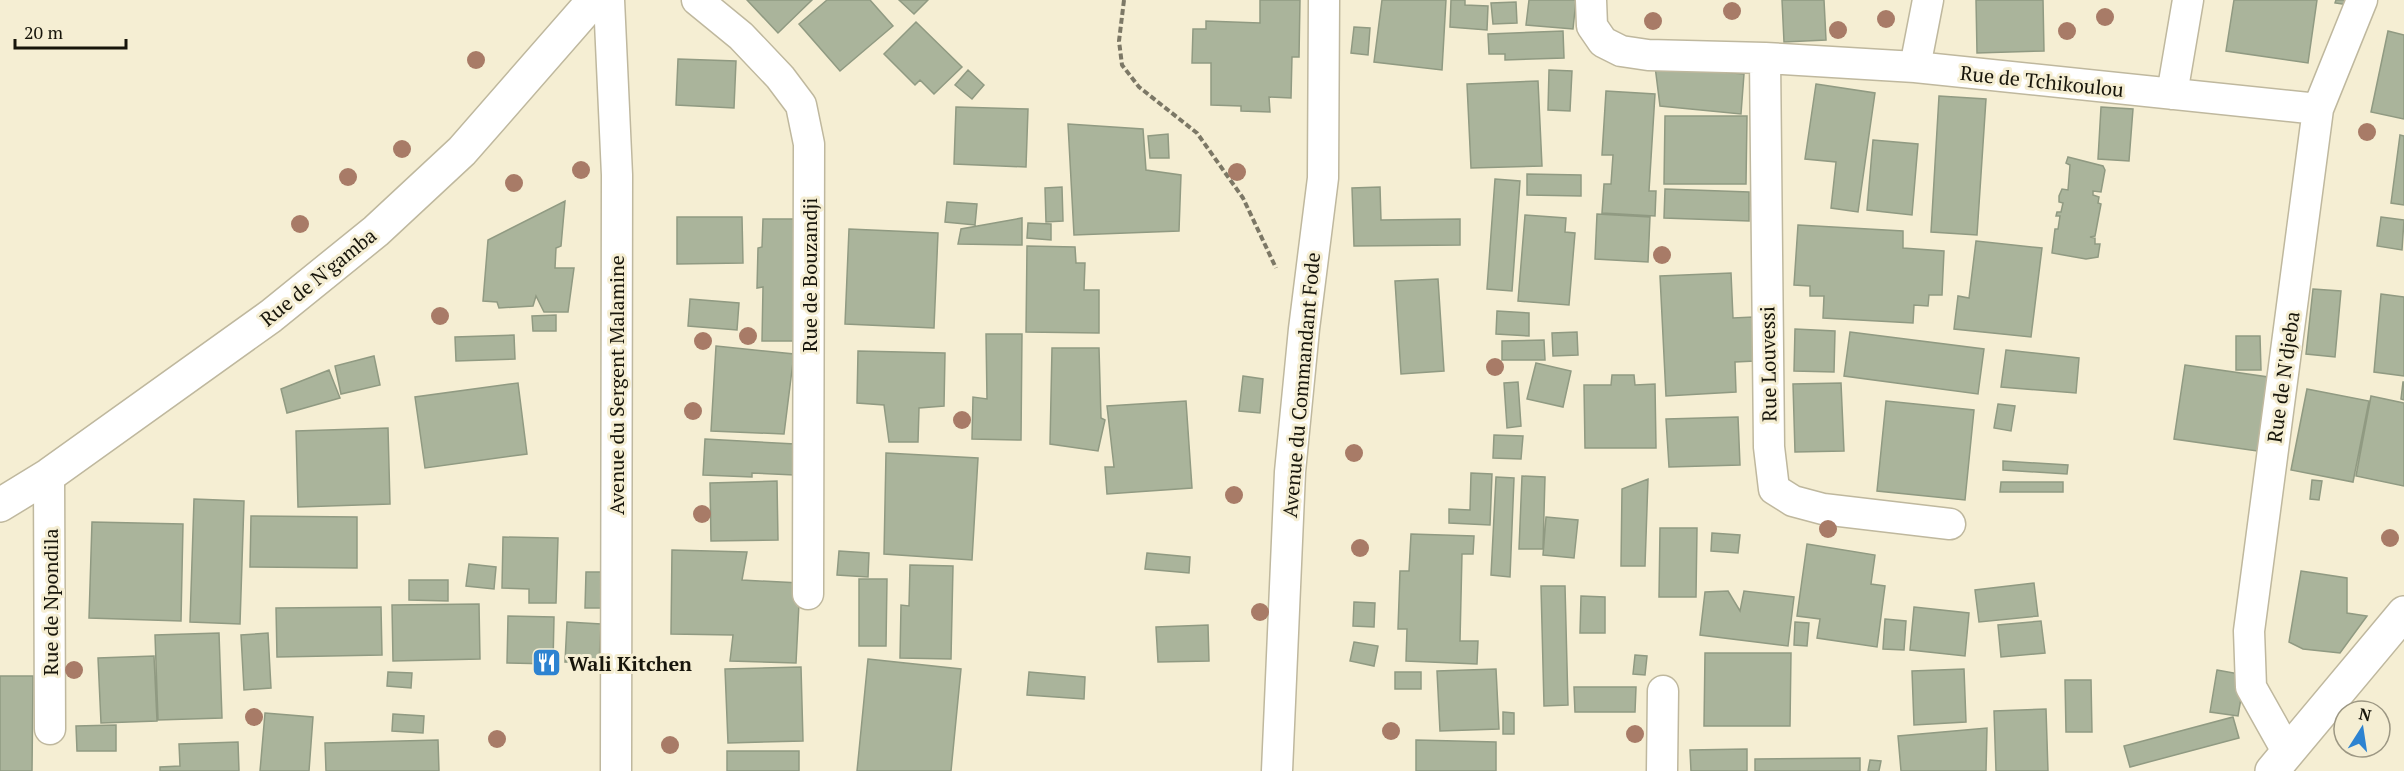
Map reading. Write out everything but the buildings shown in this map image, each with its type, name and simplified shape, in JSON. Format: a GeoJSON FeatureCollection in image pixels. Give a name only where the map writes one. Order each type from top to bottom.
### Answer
{"type":"FeatureCollection","features":[{"type":"Feature","properties":{"kind":"main road","name":"Rue de N'gamba"},"geometry":{"type":"LineString","coordinates":[[0,505],[49,476],[271,316],[376,231],[462,151],[594,0]]}},
{"type":"Feature","properties":{"kind":"main road"},"geometry":{"type":"LineString","coordinates":[[2280,762],[2404,613]]}},
{"type":"Feature","properties":{"kind":"street","name":"Avenue du Sergent Malamine"},"geometry":{"type":"LineString","coordinates":[[609,0],[617,175],[616,771]]}},
{"type":"Feature","properties":{"kind":"street","name":"Rue de Bouzandji"},"geometry":{"type":"LineString","coordinates":[[697,0],[741,36],[780,77],[801,105],[809,144],[808,594]]}},
{"type":"Feature","properties":{"kind":"street","name":"Avenue du Commandant Fode"},"geometry":{"type":"LineString","coordinates":[[1277,771],[1290,472],[1304,328],[1323,178],[1324,0]]}},
{"type":"Feature","properties":{"kind":"street","name":"Rue de Tchikoulou"},"geometry":{"type":"LineString","coordinates":[[1591,0],[1592,26],[1603,42],[1621,51],[1648,55],[1765,58],[1915,67],[2318,109]]}},
{"type":"Feature","properties":{"kind":"street"},"geometry":{"type":"LineString","coordinates":[[1915,67],[1928,0]]}},
{"type":"Feature","properties":{"kind":"street"},"geometry":{"type":"LineString","coordinates":[[2172,94],[2188,0]]}},
{"type":"Feature","properties":{"kind":"street","name":"Rue de N'djeba"},"geometry":{"type":"LineString","coordinates":[[2280,762],[2251,687],[2249,631],[2318,109],[2362,0]]}},
{"type":"Feature","properties":{"kind":"street","name":"Rue Louvessi"},"geometry":{"type":"LineString","coordinates":[[1765,58],[1769,447],[1774,489],[1793,501],[1823,508],[1950,524]]}},
{"type":"Feature","properties":{"kind":"street","name":"Rue de Npondila"},"geometry":{"type":"LineString","coordinates":[[49,476],[50,729]]}},
{"type":"Feature","properties":{"kind":"street"},"geometry":{"type":"LineString","coordinates":[[1662,771],[1663,691]]}},
{"type":"Feature","properties":{"kind":"path"},"geometry":{"type":"LineString","coordinates":[[1124,0],[1119,41],[1122,65],[1139,87],[1197,133],[1243,198],[1279,274]]}},
{"type":"Feature","properties":{"kind":"place","name":"Wali Kitchen"},"geometry":{"type":"Point","coordinates":[547,663]}}]}
